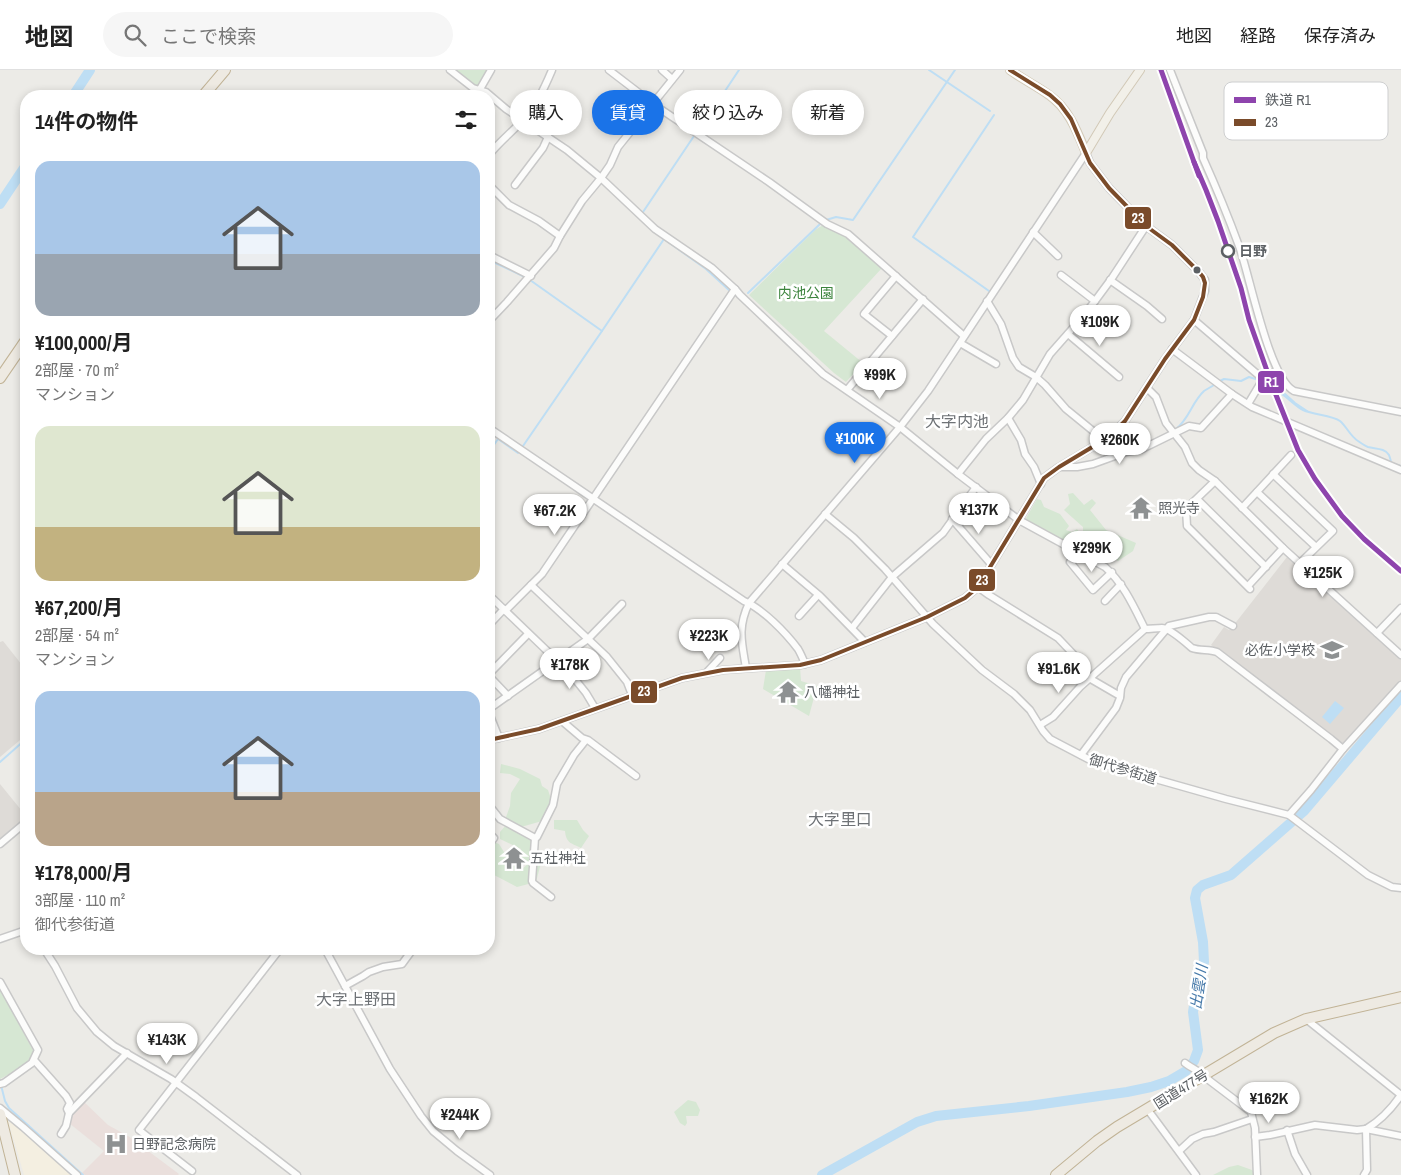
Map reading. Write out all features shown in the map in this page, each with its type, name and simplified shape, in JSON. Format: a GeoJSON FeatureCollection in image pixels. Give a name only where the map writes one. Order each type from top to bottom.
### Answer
{"type":"FeatureCollection","features":[{"type":"Feature","properties":{"kind":"highway"},"geometry":{"type":"LineString","coordinates":[[208,90],[226,70]]}},
{"type":"Feature","properties":{"kind":"highway"},"geometry":{"type":"LineString","coordinates":[[0,378],[20,349]]}},
{"type":"Feature","properties":{"kind":"highway","name":"国道477号"},"geometry":{"type":"LineString","coordinates":[[1056,1175],[1098,1140],[1117,1127],[1148,1110],[1200,1073],[1274,1033],[1306,1019],[1401,997]]}},
{"type":"Feature","properties":{"kind":"highway"},"geometry":{"type":"LineString","coordinates":[[0,1114],[14,1175]]}},
{"type":"Feature","properties":{"kind":"main road"},"geometry":{"type":"LineString","coordinates":[[1010,70],[1050,95],[1060,104],[1071,119],[1086,153]]}},
{"type":"Feature","properties":{"kind":"main road"},"geometry":{"type":"LineString","coordinates":[[1086,153],[1110,113],[1140,70]]}},
{"type":"Feature","properties":{"kind":"street"},"geometry":{"type":"LineString","coordinates":[[450,70],[475,90]]}},
{"type":"Feature","properties":{"kind":"street"},"geometry":{"type":"LineString","coordinates":[[480,90],[491,70]]}},
{"type":"Feature","properties":{"kind":"street"},"geometry":{"type":"LineString","coordinates":[[544,90],[552,70]]}},
{"type":"Feature","properties":{"kind":"street"},"geometry":{"type":"LineString","coordinates":[[609,70],[635,90]]}},
{"type":"Feature","properties":{"kind":"street"},"geometry":{"type":"LineString","coordinates":[[662,70],[672,79]]}},
{"type":"Feature","properties":{"kind":"street"},"geometry":{"type":"LineString","coordinates":[[663,90],[680,70]]}},
{"type":"Feature","properties":{"kind":"street"},"geometry":{"type":"LineString","coordinates":[[1170,70],[1240,248],[1262,330],[1277,370],[1286,385],[1294,391],[1401,412]]}},
{"type":"Feature","properties":{"kind":"street"},"geometry":{"type":"LineString","coordinates":[[495,100],[510,112]]}},
{"type":"Feature","properties":{"kind":"street"},"geometry":{"type":"LineString","coordinates":[[664,112],[769,182],[827,224],[848,234],[964,336]]}},
{"type":"Feature","properties":{"kind":"street"},"geometry":{"type":"LineString","coordinates":[[495,150],[510,134]]}},
{"type":"Feature","properties":{"kind":"street"},"geometry":{"type":"LineString","coordinates":[[545,135],[567,150],[601,178],[655,229],[712,268],[823,374],[900,427],[1019,520],[1112,572],[1121,584],[1145,629]]}},
{"type":"Feature","properties":{"kind":"street"},"geometry":{"type":"LineString","coordinates":[[495,315],[554,248],[582,201],[610,165],[618,147],[627,135]]}},
{"type":"Feature","properties":{"kind":"street"},"geometry":{"type":"LineString","coordinates":[[516,185],[548,137]]}},
{"type":"Feature","properties":{"kind":"street"},"geometry":{"type":"LineString","coordinates":[[495,739],[539,729],[682,678],[723,670],[805,664],[821,660],[927,617],[965,598],[978,587],[1044,478],[1104,440],[1125,421],[1172,349],[1194,320],[1204,297],[1205,283],[1203,277],[1172,245],[1146,226],[1109,188],[1090,163],[1086,153]]}},
{"type":"Feature","properties":{"kind":"street"},"geometry":{"type":"LineString","coordinates":[[746,668],[741,631],[742,622],[749,603],[900,427],[928,391],[1086,153]]}},
{"type":"Feature","properties":{"kind":"street"},"geometry":{"type":"LineString","coordinates":[[495,191],[508,205],[539,221],[560,236]]}},
{"type":"Feature","properties":{"kind":"street"},"geometry":{"type":"LineString","coordinates":[[958,474],[986,439],[1008,418],[1023,400],[1050,354],[1095,301],[1146,226]]}},
{"type":"Feature","properties":{"kind":"street"},"geometry":{"type":"LineString","coordinates":[[1033,232],[1058,256]]}},
{"type":"Feature","properties":{"kind":"street"},"geometry":{"type":"LineString","coordinates":[[495,258],[531,276]]}},
{"type":"Feature","properties":{"kind":"street"},"geometry":{"type":"LineString","coordinates":[[1061,275],[1095,301]]}},
{"type":"Feature","properties":{"kind":"street"},"geometry":{"type":"LineString","coordinates":[[892,336],[864,314],[896,276]]}},
{"type":"Feature","properties":{"kind":"street"},"geometry":{"type":"LineString","coordinates":[[1110,280],[1162,319]]}},
{"type":"Feature","properties":{"kind":"street"},"geometry":{"type":"LineString","coordinates":[[495,619],[542,574],[735,289]]}},
{"type":"Feature","properties":{"kind":"street"},"geometry":{"type":"LineString","coordinates":[[847,390],[923,299]]}},
{"type":"Feature","properties":{"kind":"street"},"geometry":{"type":"LineString","coordinates":[[988,301],[1003,330],[1013,358],[1019,367],[1036,377],[1066,409],[1104,440]]}},
{"type":"Feature","properties":{"kind":"street"},"geometry":{"type":"LineString","coordinates":[[1194,320],[1263,379]]}},
{"type":"Feature","properties":{"kind":"street"},"geometry":{"type":"LineString","coordinates":[[1068,334],[1119,377]]}},
{"type":"Feature","properties":{"kind":"street"},"geometry":{"type":"LineString","coordinates":[[960,343],[996,364]]}},
{"type":"Feature","properties":{"kind":"street"},"geometry":{"type":"LineString","coordinates":[[1172,349],[1248,404],[1401,470]]}},
{"type":"Feature","properties":{"kind":"street"},"geometry":{"type":"LineString","coordinates":[[1248,404],[1263,379],[1277,370]]}},
{"type":"Feature","properties":{"kind":"street"},"geometry":{"type":"LineString","coordinates":[[1147,388],[1156,396],[1164,417],[1199,470],[1215,481],[1283,548],[1401,655]]}},
{"type":"Feature","properties":{"kind":"street"},"geometry":{"type":"LineString","coordinates":[[1059,467],[1077,468],[1093,464],[1126,452],[1142,449],[1188,426],[1201,428],[1232,394]]}},
{"type":"Feature","properties":{"kind":"street"},"geometry":{"type":"LineString","coordinates":[[1008,418],[1021,440],[1025,454],[1034,467],[1040,484]]}},
{"type":"Feature","properties":{"kind":"street"},"geometry":{"type":"LineString","coordinates":[[495,432],[749,603],[792,641],[805,664]]}},
{"type":"Feature","properties":{"kind":"street"},"geometry":{"type":"LineString","coordinates":[[1242,508],[1291,455]]}},
{"type":"Feature","properties":{"kind":"street"},"geometry":{"type":"LineString","coordinates":[[1273,474],[1333,531],[1300,563]]}},
{"type":"Feature","properties":{"kind":"street"},"geometry":{"type":"LineString","coordinates":[[1215,481],[1186,510],[1186,526],[1249,587],[1283,548]]}},
{"type":"Feature","properties":{"kind":"street"},"geometry":{"type":"LineString","coordinates":[[852,628],[892,577],[943,532],[976,487]]}},
{"type":"Feature","properties":{"kind":"street"},"geometry":{"type":"LineString","coordinates":[[1257,492],[1316,547]]}},
{"type":"Feature","properties":{"kind":"street"},"geometry":{"type":"LineString","coordinates":[[1198,500],[1266,567]]}},
{"type":"Feature","properties":{"kind":"street","name":"御代参街道"},"geometry":{"type":"LineString","coordinates":[[825,514],[854,538],[892,577],[933,624],[982,670],[1014,694],[1030,710],[1050,739],[1092,761],[1290,816],[1368,875],[1392,887],[1401,888]]}},
{"type":"Feature","properties":{"kind":"street"},"geometry":{"type":"LineString","coordinates":[[952,519],[991,564]]}},
{"type":"Feature","properties":{"kind":"street"},"geometry":{"type":"LineString","coordinates":[[1079,552],[1070,562],[1093,590],[1112,572]]}},
{"type":"Feature","properties":{"kind":"street"},"geometry":{"type":"LineString","coordinates":[[782,564],[818,595],[865,642]]}},
{"type":"Feature","properties":{"kind":"street"},"geometry":{"type":"LineString","coordinates":[[1105,601],[1121,584]]}},
{"type":"Feature","properties":{"kind":"street"},"geometry":{"type":"LineString","coordinates":[[531,585],[607,656],[626,682],[632,695]]}},
{"type":"Feature","properties":{"kind":"street"},"geometry":{"type":"LineString","coordinates":[[978,587],[1058,638],[1076,657],[1089,678],[1120,696]]}},
{"type":"Feature","properties":{"kind":"street"},"geometry":{"type":"LineString","coordinates":[[799,616],[818,595]]}},
{"type":"Feature","properties":{"kind":"street"},"geometry":{"type":"LineString","coordinates":[[495,601],[570,673],[595,708]]}},
{"type":"Feature","properties":{"kind":"street"},"geometry":{"type":"LineString","coordinates":[[495,705],[588,639],[622,604]]}},
{"type":"Feature","properties":{"kind":"street"},"geometry":{"type":"LineString","coordinates":[[1377,632],[1401,608]]}},
{"type":"Feature","properties":{"kind":"street"},"geometry":{"type":"LineString","coordinates":[[1081,755],[1116,708],[1121,688],[1126,678],[1169,626],[1216,617],[1233,626]]}},
{"type":"Feature","properties":{"kind":"street"},"geometry":{"type":"LineString","coordinates":[[1040,725],[1053,717],[1089,678],[1145,629],[1162,628],[1168,629],[1192,648],[1217,652],[1343,749]]}},
{"type":"Feature","properties":{"kind":"street"},"geometry":{"type":"LineString","coordinates":[[495,669],[528,634]]}},
{"type":"Feature","properties":{"kind":"street"},"geometry":{"type":"LineString","coordinates":[[706,673],[720,658]]}},
{"type":"Feature","properties":{"kind":"street"},"geometry":{"type":"LineString","coordinates":[[495,682],[508,696]]}},
{"type":"Feature","properties":{"kind":"street"},"geometry":{"type":"LineString","coordinates":[[1290,816],[1343,749],[1401,685]]}},
{"type":"Feature","properties":{"kind":"street"},"geometry":{"type":"LineString","coordinates":[[562,720],[636,776]]}},
{"type":"Feature","properties":{"kind":"street"},"geometry":{"type":"LineString","coordinates":[[495,728],[499,738]]}},
{"type":"Feature","properties":{"kind":"street"},"geometry":{"type":"LineString","coordinates":[[551,897],[532,881],[535,838],[552,805],[557,784],[574,755],[586,740]]}},
{"type":"Feature","properties":{"kind":"street"},"geometry":{"type":"LineString","coordinates":[[495,813],[500,819],[535,838]]}},
{"type":"Feature","properties":{"kind":"street"},"geometry":{"type":"LineString","coordinates":[[0,844],[20,827]]}},
{"type":"Feature","properties":{"kind":"street"},"geometry":{"type":"LineString","coordinates":[[0,940],[20,932]]}},
{"type":"Feature","properties":{"kind":"street"},"geometry":{"type":"LineString","coordinates":[[48,955],[73,1002],[97,1032],[109,1042],[176,1083],[297,1175]]}},
{"type":"Feature","properties":{"kind":"street"},"geometry":{"type":"LineString","coordinates":[[192,1172],[139,1130],[274,955]]}},
{"type":"Feature","properties":{"kind":"street"},"geometry":{"type":"LineString","coordinates":[[328,955],[390,1069],[421,1116],[433,1131],[490,1175]]}},
{"type":"Feature","properties":{"kind":"street"},"geometry":{"type":"LineString","coordinates":[[345,986],[369,972],[402,964],[409,955]]}},
{"type":"Feature","properties":{"kind":"street"},"geometry":{"type":"LineString","coordinates":[[0,982],[38,1050],[32,1063],[2,1084]]}},
{"type":"Feature","properties":{"kind":"street"},"geometry":{"type":"LineString","coordinates":[[1306,1019],[1401,1095],[1376,1124],[1366,1129]]}},
{"type":"Feature","properties":{"kind":"street"},"geometry":{"type":"LineString","coordinates":[[69,1112],[127,1053]]}},
{"type":"Feature","properties":{"kind":"street"},"geometry":{"type":"LineString","coordinates":[[34,1060],[70,1103],[67,1109],[69,1112],[66,1126],[60,1134]]}},
{"type":"Feature","properties":{"kind":"street"},"geometry":{"type":"LineString","coordinates":[[1184,1063],[1200,1073],[1250,1112],[1255,1128],[1257,1175]]}},
{"type":"Feature","properties":{"kind":"street"},"geometry":{"type":"LineString","coordinates":[[0,1108],[23,1126],[77,1175]]}},
{"type":"Feature","properties":{"kind":"street"},"geometry":{"type":"LineString","coordinates":[[1148,1110],[1196,1175]]}},
{"type":"Feature","properties":{"kind":"street"},"geometry":{"type":"LineString","coordinates":[[1179,1150],[1192,1139],[1203,1134],[1252,1119]]}},
{"type":"Feature","properties":{"kind":"street"},"geometry":{"type":"LineString","coordinates":[[1255,1137],[1315,1125],[1366,1129],[1401,1136]]}},
{"type":"Feature","properties":{"kind":"street"},"geometry":{"type":"LineString","coordinates":[[1364,1175],[1368,1170],[1366,1129]]}},
{"type":"Feature","properties":{"kind":"street"},"geometry":{"type":"LineString","coordinates":[[1287,1130],[1295,1154],[1307,1175]]}},
{"type":"Feature","properties":{"kind":"shaded area","name":"必佐小学校"},"geometry":{"type":"Polygon","coordinates":[[[1287,557],[1401,659],[1401,681],[1342,746],[1211,645],[1224,627],[1229,630],[1233,626],[1287,557]]]}},
{"type":"Feature","properties":{"kind":"shaded area"},"geometry":{"type":"Polygon","coordinates":[[[3,641],[20,662],[20,740],[0,757],[0,642],[3,641]]]}},
{"type":"Feature","properties":{"kind":"shaded area"},"geometry":{"type":"Polygon","coordinates":[[[0,784],[20,809],[20,823],[0,840],[0,784]]]}},
{"type":"Feature","properties":{"kind":"shaded area","name":"日野記念病院"},"geometry":{"type":"Polygon","coordinates":[[[84,1102],[108,1125],[128,1136],[179,1174],[85,1175],[82,1173],[104,1151],[69,1123],[71,1115],[84,1102]]]}},
{"type":"Feature","properties":{"kind":"shaded area"},"geometry":{"type":"Polygon","coordinates":[[[7,1117],[75,1175],[24,1175],[7,1117]]]}},
{"type":"Feature","properties":{"kind":"green space"},"geometry":{"type":"Polygon","coordinates":[[[451,70],[489,70],[479,88],[451,70]]]}},
{"type":"Feature","properties":{"kind":"green space","name":"内池公園"},"geometry":{"type":"Polygon","coordinates":[[[823,225],[844,236],[882,268],[824,331],[863,363],[846,382],[749,295],[815,230],[823,225]]]}},
{"type":"Feature","properties":{"kind":"green space"},"geometry":{"type":"Polygon","coordinates":[[[1073,493],[1084,505],[1092,499],[1096,503],[1090,510],[1106,530],[1136,543],[1133,551],[1118,561],[1103,549],[1094,556],[1025,520],[1037,499],[1041,500],[1044,507],[1060,514],[1069,526],[1066,530],[1072,532],[1077,529],[1080,533],[1083,533],[1083,527],[1064,510],[1070,504],[1068,494],[1073,493]]]}},
{"type":"Feature","properties":{"kind":"green space"},"geometry":{"type":"Polygon","coordinates":[[[800,667],[801,681],[817,686],[809,716],[763,689],[766,670],[800,667]]]}},
{"type":"Feature","properties":{"kind":"green space"},"geometry":{"type":"Polygon","coordinates":[[[501,764],[520,769],[540,779],[542,786],[548,790],[551,799],[548,813],[542,821],[521,827],[505,820],[510,806],[511,793],[520,779],[510,774],[500,773],[501,764]]]}},
{"type":"Feature","properties":{"kind":"green space"},"geometry":{"type":"Polygon","coordinates":[[[554,820],[577,820],[589,836],[581,848],[568,840],[565,831],[554,829],[554,820]]]}},
{"type":"Feature","properties":{"kind":"green space"},"geometry":{"type":"Polygon","coordinates":[[[506,825],[540,838],[536,851],[541,863],[536,882],[517,887],[495,876],[495,842],[499,844],[511,863],[522,869],[529,863],[517,858],[521,849],[500,839],[500,832],[506,825]]]}},
{"type":"Feature","properties":{"kind":"green space"},"geometry":{"type":"Polygon","coordinates":[[[0,989],[34,1052],[30,1063],[0,1079],[0,989]]]}},
{"type":"Feature","properties":{"kind":"green space"},"geometry":{"type":"Polygon","coordinates":[[[688,1100],[696,1102],[700,1110],[698,1116],[686,1116],[687,1123],[685,1126],[680,1123],[674,1112],[688,1100]]]}},
{"type":"Feature","properties":{"kind":"green space"},"geometry":{"type":"Polygon","coordinates":[[[1238,1165],[1252,1170],[1257,1175],[1213,1175],[1229,1167],[1238,1165]]]}},
{"type":"Feature","properties":{"kind":"water"},"geometry":{"type":"Polygon","coordinates":[[[1335,701],[1344,708],[1330,724],[1322,717],[1335,701]]]}},
{"type":"Feature","properties":{"kind":"waterway"},"geometry":{"type":"LineString","coordinates":[[77,90],[90,70]]}},
{"type":"Feature","properties":{"kind":"waterway"},"geometry":{"type":"LineString","coordinates":[[726,90],[739,70]]}},
{"type":"Feature","properties":{"kind":"waterway"},"geometry":{"type":"LineString","coordinates":[[929,70],[990,111]]}},
{"type":"Feature","properties":{"kind":"waterway"},"geometry":{"type":"LineString","coordinates":[[826,220],[836,217],[853,220],[955,70]]}},
{"type":"Feature","properties":{"kind":"waterway"},"geometry":{"type":"LineString","coordinates":[[989,291],[913,237],[994,115]]}},
{"type":"Feature","properties":{"kind":"waterway"},"geometry":{"type":"LineString","coordinates":[[643,212],[694,136]]}},
{"type":"Feature","properties":{"kind":"waterway"},"geometry":{"type":"LineString","coordinates":[[0,204],[20,174]]}},
{"type":"Feature","properties":{"kind":"waterway"},"geometry":{"type":"LineString","coordinates":[[748,293],[820,224]]}},
{"type":"Feature","properties":{"kind":"waterway"},"geometry":{"type":"LineString","coordinates":[[530,280],[602,331],[664,239],[706,269],[730,291]]}},
{"type":"Feature","properties":{"kind":"waterway"},"geometry":{"type":"LineString","coordinates":[[495,263],[525,277]]}},
{"type":"Feature","properties":{"kind":"waterway"},"geometry":{"type":"LineString","coordinates":[[523,446],[602,331]]}},
{"type":"Feature","properties":{"kind":"waterway"},"geometry":{"type":"LineString","coordinates":[[1220,381],[1224,379],[1241,381],[1249,377],[1259,380]]}},
{"type":"Feature","properties":{"kind":"waterway"},"geometry":{"type":"LineString","coordinates":[[1263,383],[1303,410],[1332,417],[1340,421],[1355,439],[1367,447],[1385,451],[1389,455],[1391,463],[1401,466]]}},
{"type":"Feature","properties":{"kind":"waterway"},"geometry":{"type":"LineString","coordinates":[[1176,429],[1200,395],[1214,385]]}},
{"type":"Feature","properties":{"kind":"waterway"},"geometry":{"type":"LineString","coordinates":[[1285,394],[1307,411]]}},
{"type":"Feature","properties":{"kind":"waterway"},"geometry":{"type":"LineString","coordinates":[[495,443],[498,439],[518,453]]}},
{"type":"Feature","properties":{"kind":"waterway","name":"出雲川"},"geometry":{"type":"LineString","coordinates":[[822,1175],[917,1122],[936,1116],[1029,1106],[1127,1092],[1169,1081],[1186,1071],[1194,1061],[1198,1050],[1193,1012],[1204,962],[1203,942],[1195,898],[1197,890],[1203,885],[1231,875],[1304,811],[1401,697]]}},
{"type":"Feature","properties":{"kind":"waterway"},"geometry":{"type":"LineString","coordinates":[[0,762],[20,744]]}},
{"type":"Feature","properties":{"kind":"waterway"},"geometry":{"type":"LineString","coordinates":[[1,1085],[9,1108],[83,1175]]}},
{"type":"Feature","properties":{"kind":"rail line","name":"R1"},"geometry":{"type":"LineString","coordinates":[[1161,70],[1199,176]]}},
{"type":"Feature","properties":{"kind":"rail line","name":"R1"},"geometry":{"type":"LineString","coordinates":[[1194,162],[1218,221],[1241,288],[1249,320],[1298,450],[1315,479],[1342,516],[1364,539],[1401,571]]}},
{"type":"Feature","properties":{"kind":"transit line","name":"23"},"geometry":{"type":"LineString","coordinates":[[495,739],[539,729],[682,678],[723,670],[800,665],[821,660],[927,617],[965,598],[978,587],[1044,478],[1104,440],[1125,421],[1165,359],[1194,320],[1203,297],[1205,283],[1199,272],[1172,245],[1146,226],[1109,188],[1090,163],[1071,119],[1060,104],[1050,95],[1010,70]]}},
{"type":"Feature","properties":{"kind":"place","name":"日野"},"geometry":{"type":"Point","coordinates":[1228,251]}},
{"type":"Feature","properties":{"kind":"place","name":"照光寺"},"geometry":{"type":"Point","coordinates":[1141,508]}},
{"type":"Feature","properties":{"kind":"place","name":"必佐小学校"},"geometry":{"type":"Point","coordinates":[1332,650]}},
{"type":"Feature","properties":{"kind":"place","name":"八幡神社"},"geometry":{"type":"Point","coordinates":[788,692]}},
{"type":"Feature","properties":{"kind":"place","name":"五社神社"},"geometry":{"type":"Point","coordinates":[514,858]}},
{"type":"Feature","properties":{"kind":"place","name":"日野記念病院"},"geometry":{"type":"Point","coordinates":[116,1144]}},
{"type":"Feature","properties":{"kind":"district","name":"大字内池"},"geometry":{"type":"Point","coordinates":[957,421]}},
{"type":"Feature","properties":{"kind":"district","name":"大字里口"},"geometry":{"type":"Point","coordinates":[840,819]}},
{"type":"Feature","properties":{"kind":"district","name":"大字上野田"},"geometry":{"type":"Point","coordinates":[356,999]}}]}
